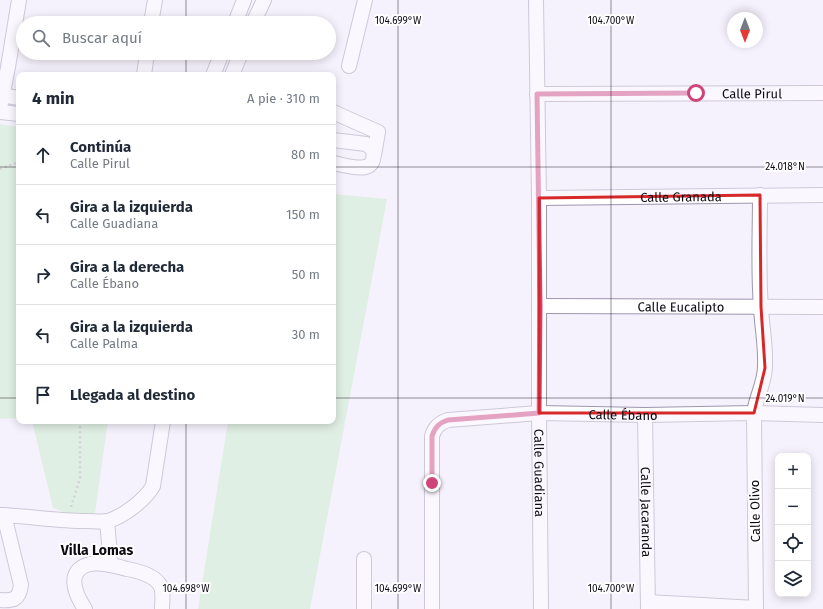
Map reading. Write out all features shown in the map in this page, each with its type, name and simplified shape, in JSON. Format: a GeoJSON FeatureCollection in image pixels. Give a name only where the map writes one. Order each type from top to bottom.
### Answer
{"type":"FeatureCollection","features":[{"type":"Feature","properties":{"kind":"street"},"geometry":{"type":"LineString","coordinates":[[16,16],[19,0]]}},
{"type":"Feature","properties":{"kind":"street"},"geometry":{"type":"LineString","coordinates":[[152,16],[154,0]]}},
{"type":"Feature","properties":{"kind":"street"},"geometry":{"type":"LineString","coordinates":[[238,16],[244,0]]}},
{"type":"Feature","properties":{"kind":"street"},"geometry":{"type":"LineString","coordinates":[[257,16],[264,0]]}},
{"type":"Feature","properties":{"kind":"street"},"geometry":{"type":"LineString","coordinates":[[349,66],[365,0]]}},
{"type":"Feature","properties":{"kind":"street","name":"Calle Guadiana"},"geometry":{"type":"LineString","coordinates":[[536,0],[542,609]]}},
{"type":"Feature","properties":{"kind":"street"},"geometry":{"type":"LineString","coordinates":[[16,18],[1,100],[16,98]]}},
{"type":"Feature","properties":{"kind":"street"},"geometry":{"type":"LineString","coordinates":[[144,72],[146,60]]}},
{"type":"Feature","properties":{"kind":"street"},"geometry":{"type":"LineString","coordinates":[[214,72],[219,60]]}},
{"type":"Feature","properties":{"kind":"street"},"geometry":{"type":"LineString","coordinates":[[233,72],[238,60]]}},
{"type":"Feature","properties":{"kind":"street","name":"Calle Pirul"},"geometry":{"type":"LineString","coordinates":[[537,94],[823,92]]}},
{"type":"Feature","properties":{"kind":"street"},"geometry":{"type":"LineString","coordinates":[[0,112],[16,114]]}},
{"type":"Feature","properties":{"kind":"street"},"geometry":{"type":"LineString","coordinates":[[336,113],[378,132],[374,160],[372,164],[362,168],[336,164]]}},
{"type":"Feature","properties":{"kind":"street"},"geometry":{"type":"LineString","coordinates":[[336,140],[366,144],[373,149],[374,155]]}},
{"type":"Feature","properties":{"kind":"street","name":"Calle Olivo"},"geometry":{"type":"LineString","coordinates":[[756,609],[754,414],[755,403],[762,383],[765,368],[761,308],[760,195]]}},
{"type":"Feature","properties":{"kind":"street","name":"Calle Granada"},"geometry":{"type":"LineString","coordinates":[[539,198],[823,195]]}},
{"type":"Feature","properties":{"kind":"street","name":"Calle Eucalipto"},"geometry":{"type":"LineString","coordinates":[[540,306],[823,308]]}},
{"type":"Feature","properties":{"kind":"street","name":"Calle Ébano"},"geometry":{"type":"LineString","coordinates":[[432,609],[432,436],[440,423],[448,420],[539,413],[644,415],[823,415]]}},
{"type":"Feature","properties":{"kind":"street","name":"Calle Jacaranda"},"geometry":{"type":"LineString","coordinates":[[644,415],[648,605]]}},
{"type":"Feature","properties":{"kind":"street"},"geometry":{"type":"LineString","coordinates":[[0,600],[10,601],[16,599],[20,594],[21,585],[2,515],[67,521],[107,521],[123,513],[139,502],[154,486],[163,424]]}},
{"type":"Feature","properties":{"kind":"street"},"geometry":{"type":"LineString","coordinates":[[107,521],[111,565]]}},
{"type":"Feature","properties":{"kind":"street"},"geometry":{"type":"LineString","coordinates":[[364,559],[364,609]]}},
{"type":"Feature","properties":{"kind":"street"},"geometry":{"type":"LineString","coordinates":[[85,609],[75,592],[74,583],[76,575],[80,569],[91,564],[111,565],[135,571],[156,581],[161,585],[163,592],[162,609]]}},
{"type":"Feature","properties":{"kind":"street"},"geometry":{"type":"LineString","coordinates":[[648,605],[756,609]]}},
{"type":"Feature","properties":{"kind":"path"},"geometry":{"type":"LineString","coordinates":[[0,169],[16,163]]}},
{"type":"Feature","properties":{"kind":"path"},"geometry":{"type":"LineString","coordinates":[[67,521],[80,478],[80,424]]}},
{"type":"Feature","properties":{"kind":"highlighted area"},"geometry":{"type":"Polygon","coordinates":[[[760,195],[761,307],[765,368],[754,413],[539,413],[539,198],[760,195]]]}},
{"type":"Feature","properties":{"kind":"green space"},"geometry":{"type":"Polygon","coordinates":[[[0,124],[16,127],[16,418],[0,419],[0,124]]]}},
{"type":"Feature","properties":{"kind":"green space"},"geometry":{"type":"Polygon","coordinates":[[[336,194],[387,199],[310,609],[198,609],[228,424],[336,424],[336,194]]]}},
{"type":"Feature","properties":{"kind":"green space"},"geometry":{"type":"Polygon","coordinates":[[[33,424],[108,424],[95,513],[68,514],[53,508],[33,424]]]}},
{"type":"Feature","properties":{"kind":"district","name":"Villa Lomas"},"geometry":{"type":"Point","coordinates":[97,550]}},
{"type":"Feature","properties":{"kind":"route"},"geometry":{"type":"LineString","coordinates":[[432,483],[432,436],[440,423],[448,420],[539,413],[540,306],[537,94],[696,93]]}}]}
